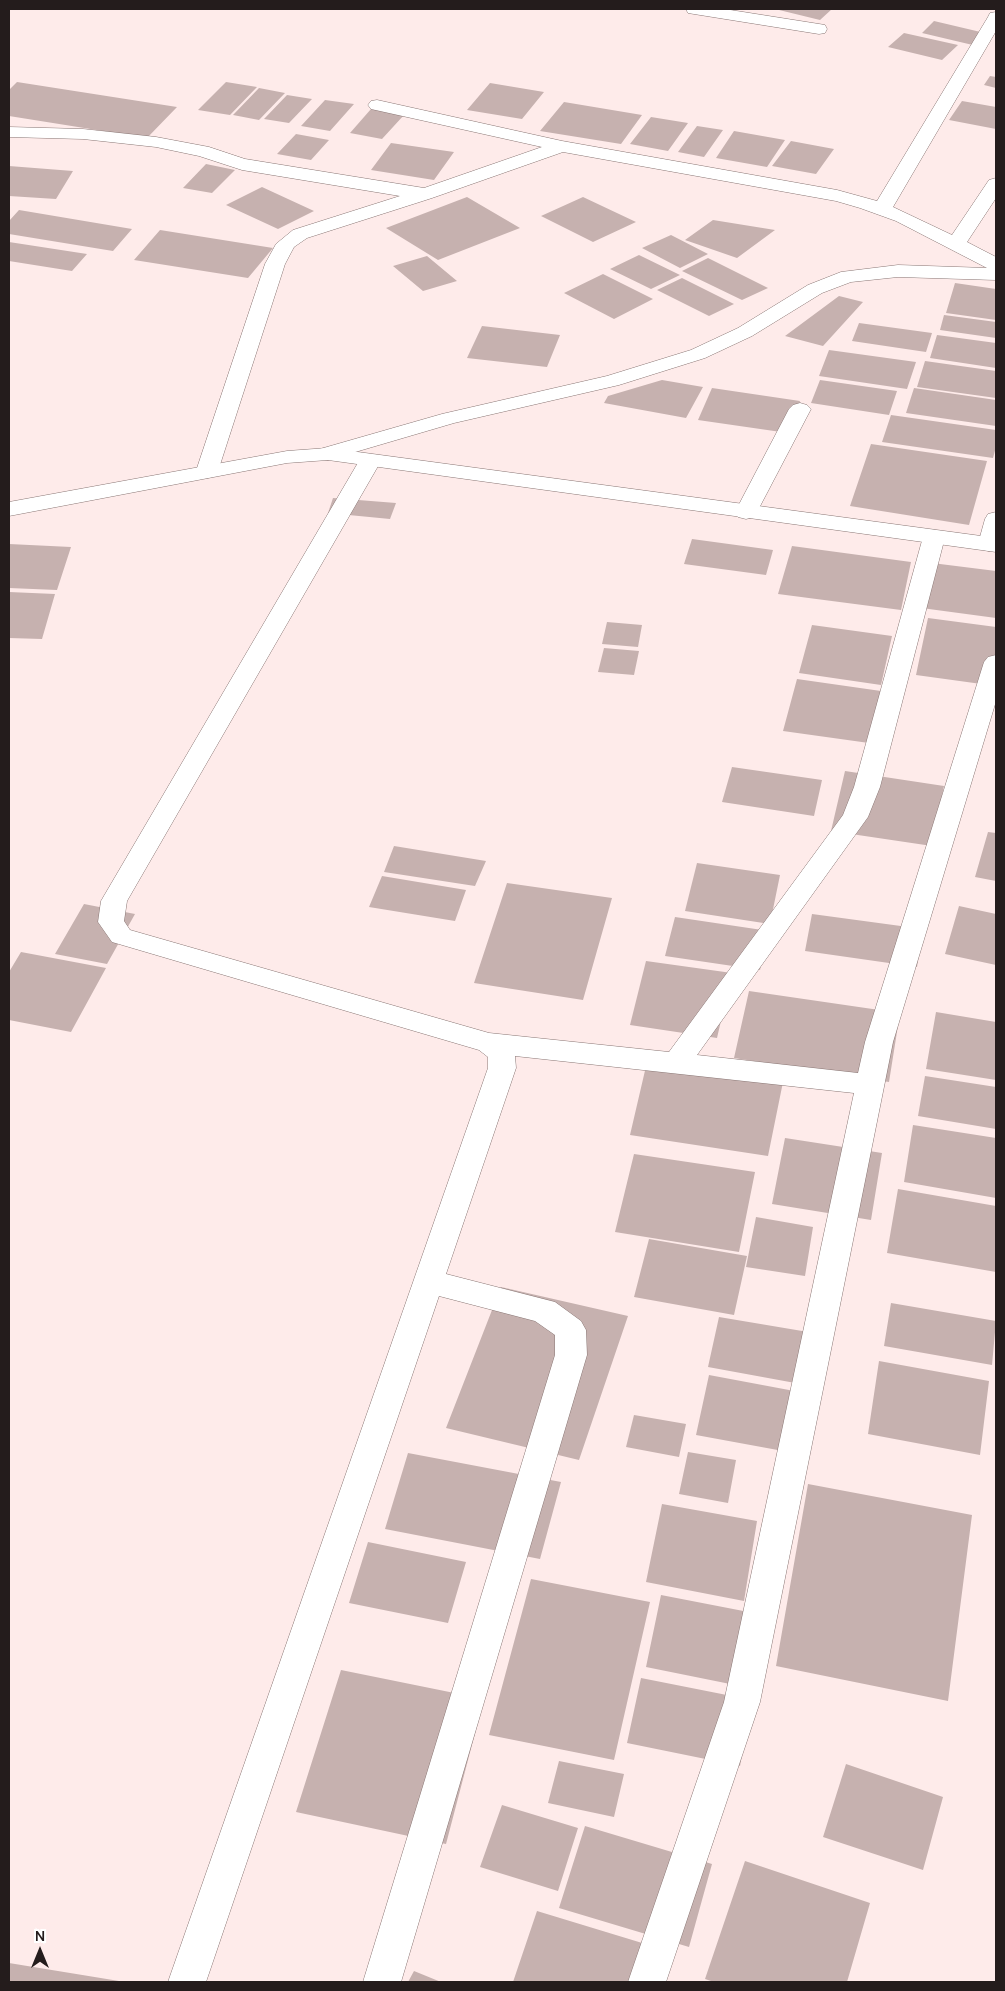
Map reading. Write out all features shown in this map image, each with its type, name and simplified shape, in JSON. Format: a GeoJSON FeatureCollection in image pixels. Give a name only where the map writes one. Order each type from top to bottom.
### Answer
{"type":"FeatureCollection","features":[{"type":"Feature","properties":{"kind":"street"},"geometry":{"type":"LineString","coordinates":[[694,9],[819,29]]}},
{"type":"Feature","properties":{"kind":"street"},"geometry":{"type":"LineString","coordinates":[[882,209],[996,17]]}},
{"type":"Feature","properties":{"kind":"street"},"geometry":{"type":"LineString","coordinates":[[377,106],[562,146],[837,196],[903,217],[996,265]]}},
{"type":"Feature","properties":{"kind":"street"},"geometry":{"type":"LineString","coordinates":[[9,132],[83,134],[156,142],[204,151],[242,164],[425,194]]}},
{"type":"Feature","properties":{"kind":"street"},"geometry":{"type":"LineString","coordinates":[[207,472],[275,264],[286,244],[300,234],[425,194],[562,146]]}},
{"type":"Feature","properties":{"kind":"street"},"geometry":{"type":"LineString","coordinates":[[956,244],[996,184]]}},
{"type":"Feature","properties":{"kind":"street"},"geometry":{"type":"LineString","coordinates":[[328,454],[448,418],[612,381],[698,354],[745,332],[815,289],[848,276],[898,271],[996,274]]}},
{"type":"Feature","properties":{"kind":"street"},"geometry":{"type":"LineString","coordinates":[[746,512],[800,409]]}},
{"type":"Feature","properties":{"kind":"street"},"geometry":{"type":"LineString","coordinates":[[9,509],[287,456],[328,454],[993,545],[996,520]]}},
{"type":"Feature","properties":{"kind":"street"},"geometry":{"type":"LineString","coordinates":[[370,461],[114,900],[111,922],[121,936],[489,1043],[870,1084]]}},
{"type":"Feature","properties":{"kind":"street"},"geometry":{"type":"LineString","coordinates":[[676,1063],[855,817],[867,787],[934,537]]}},
{"type":"Feature","properties":{"kind":"street"},"geometry":{"type":"LineString","coordinates":[[647,1982],[742,1702],[879,1042],[996,662]]}},
{"type":"Feature","properties":{"kind":"street"},"geometry":{"type":"LineString","coordinates":[[187,1982],[502,1068],[502,1057],[489,1043]]}},
{"type":"Feature","properties":{"kind":"street"},"geometry":{"type":"LineString","coordinates":[[382,1982],[570,1355],[570,1330],[544,1311],[428,1281]]}},
{"type":"Feature","properties":{"kind":"building"},"geometry":{"type":"Polygon","coordinates":[[[775,9],[832,9],[820,20],[775,9]]]}},
{"type":"Feature","properties":{"kind":"building"},"geometry":{"type":"Polygon","coordinates":[[[934,21],[989,34],[977,46],[922,33],[934,21]]]}},
{"type":"Feature","properties":{"kind":"building"},"geometry":{"type":"Polygon","coordinates":[[[904,33],[958,45],[942,60],[888,47],[904,33]]]}},
{"type":"Feature","properties":{"kind":"building"},"geometry":{"type":"Polygon","coordinates":[[[990,76],[996,77],[996,88],[984,85],[990,76]]]}},
{"type":"Feature","properties":{"kind":"building"},"geometry":{"type":"Polygon","coordinates":[[[17,82],[177,107],[147,138],[9,116],[9,90],[17,82]]]}},
{"type":"Feature","properties":{"kind":"building"},"geometry":{"type":"Polygon","coordinates":[[[226,82],[257,87],[230,115],[198,110],[226,82]]]}},
{"type":"Feature","properties":{"kind":"building"},"geometry":{"type":"Polygon","coordinates":[[[490,83],[544,92],[522,119],[467,110],[490,83]]]}},
{"type":"Feature","properties":{"kind":"building"},"geometry":{"type":"Polygon","coordinates":[[[259,88],[285,93],[259,120],[233,115],[259,88]]]}},
{"type":"Feature","properties":{"kind":"building"},"geometry":{"type":"Polygon","coordinates":[[[287,95],[312,99],[289,123],[264,119],[287,95]]]}},
{"type":"Feature","properties":{"kind":"building"},"geometry":{"type":"Polygon","coordinates":[[[325,100],[354,104],[330,131],[301,126],[325,100]]]}},
{"type":"Feature","properties":{"kind":"building"},"geometry":{"type":"Polygon","coordinates":[[[962,101],[996,107],[996,129],[949,120],[962,101]]]}},
{"type":"Feature","properties":{"kind":"building"},"geometry":{"type":"Polygon","coordinates":[[[564,102],[642,115],[621,144],[540,131],[564,102]]]}},
{"type":"Feature","properties":{"kind":"building"},"geometry":{"type":"Polygon","coordinates":[[[371,109],[404,115],[382,139],[350,133],[371,109]]]}},
{"type":"Feature","properties":{"kind":"building"},"geometry":{"type":"Polygon","coordinates":[[[651,117],[688,123],[668,151],[630,144],[651,117]]]}},
{"type":"Feature","properties":{"kind":"building"},"geometry":{"type":"Polygon","coordinates":[[[697,126],[723,130],[704,157],[678,152],[697,126]]]}},
{"type":"Feature","properties":{"kind":"building"},"geometry":{"type":"Polygon","coordinates":[[[734,131],[785,140],[767,167],[716,158],[734,131]]]}},
{"type":"Feature","properties":{"kind":"building"},"geometry":{"type":"Polygon","coordinates":[[[296,134],[329,140],[311,160],[277,154],[296,134]]]}},
{"type":"Feature","properties":{"kind":"building"},"geometry":{"type":"Polygon","coordinates":[[[791,141],[834,149],[816,174],[772,166],[791,141]]]}},
{"type":"Feature","properties":{"kind":"building"},"geometry":{"type":"Polygon","coordinates":[[[391,143],[454,152],[434,180],[371,170],[391,143]]]}},
{"type":"Feature","properties":{"kind":"building"},"geometry":{"type":"Polygon","coordinates":[[[206,164],[235,170],[212,193],[183,188],[206,164]]]}},
{"type":"Feature","properties":{"kind":"building"},"geometry":{"type":"Polygon","coordinates":[[[9,166],[73,171],[56,199],[9,196],[9,166]]]}},
{"type":"Feature","properties":{"kind":"building"},"geometry":{"type":"Polygon","coordinates":[[[262,187],[314,211],[278,229],[226,205],[262,187]]]}},
{"type":"Feature","properties":{"kind":"building"},"geometry":{"type":"Polygon","coordinates":[[[467,197],[520,228],[438,260],[386,228],[467,197]]]}},
{"type":"Feature","properties":{"kind":"building"},"geometry":{"type":"Polygon","coordinates":[[[583,197],[636,222],[593,242],[541,216],[583,197]]]}},
{"type":"Feature","properties":{"kind":"building"},"geometry":{"type":"Polygon","coordinates":[[[19,210],[132,229],[113,251],[9,234],[9,221],[19,210]]]}},
{"type":"Feature","properties":{"kind":"building"},"geometry":{"type":"Polygon","coordinates":[[[713,220],[775,230],[737,258],[685,240],[713,220]]]}},
{"type":"Feature","properties":{"kind":"building"},"geometry":{"type":"Polygon","coordinates":[[[160,230],[273,248],[248,278],[134,260],[160,230]]]}},
{"type":"Feature","properties":{"kind":"building"},"geometry":{"type":"Polygon","coordinates":[[[671,235],[708,254],[680,268],[642,248],[671,235]]]}},
{"type":"Feature","properties":{"kind":"building"},"geometry":{"type":"Polygon","coordinates":[[[9,242],[87,254],[72,271],[9,261],[9,242]]]}},
{"type":"Feature","properties":{"kind":"building"},"geometry":{"type":"Polygon","coordinates":[[[639,255],[680,275],[651,289],[610,269],[639,255]]]}},
{"type":"Feature","properties":{"kind":"building"},"geometry":{"type":"Polygon","coordinates":[[[427,256],[457,281],[423,291],[393,266],[427,256]]]}},
{"type":"Feature","properties":{"kind":"building"},"geometry":{"type":"Polygon","coordinates":[[[708,258],[768,288],[742,300],[682,271],[708,258]]]}},
{"type":"Feature","properties":{"kind":"building"},"geometry":{"type":"Polygon","coordinates":[[[603,274],[653,299],[614,319],[564,293],[603,274]]]}},
{"type":"Feature","properties":{"kind":"building"},"geometry":{"type":"Polygon","coordinates":[[[682,278],[734,304],[709,316],[657,290],[682,278]]]}},
{"type":"Feature","properties":{"kind":"building"},"geometry":{"type":"Polygon","coordinates":[[[955,283],[996,289],[996,320],[946,313],[955,283]]]}},
{"type":"Feature","properties":{"kind":"building"},"geometry":{"type":"Polygon","coordinates":[[[839,296],[863,302],[823,346],[785,336],[839,296]]]}},
{"type":"Feature","properties":{"kind":"building"},"geometry":{"type":"Polygon","coordinates":[[[944,315],[996,322],[996,338],[940,330],[944,315]]]}},
{"type":"Feature","properties":{"kind":"building"},"geometry":{"type":"Polygon","coordinates":[[[859,323],[932,333],[926,352],[852,341],[859,323]]]}},
{"type":"Feature","properties":{"kind":"building"},"geometry":{"type":"Polygon","coordinates":[[[482,326],[560,335],[547,367],[467,358],[482,326]]]}},
{"type":"Feature","properties":{"kind":"building"},"geometry":{"type":"Polygon","coordinates":[[[937,335],[996,343],[996,368],[930,358],[937,335]]]}},
{"type":"Feature","properties":{"kind":"building"},"geometry":{"type":"Polygon","coordinates":[[[829,350],[916,362],[907,389],[819,376],[829,350]]]}},
{"type":"Feature","properties":{"kind":"building"},"geometry":{"type":"Polygon","coordinates":[[[925,361],[996,371],[996,398],[917,387],[925,361]]]}},
{"type":"Feature","properties":{"kind":"building"},"geometry":{"type":"Polygon","coordinates":[[[662,380],[703,387],[686,418],[604,403],[608,396],[662,380]]]}},
{"type":"Feature","properties":{"kind":"building"},"geometry":{"type":"Polygon","coordinates":[[[820,380],[897,391],[889,415],[811,403],[820,380]]]}},
{"type":"Feature","properties":{"kind":"building"},"geometry":{"type":"Polygon","coordinates":[[[712,388],[800,401],[788,433],[698,420],[712,388]]]}},
{"type":"Feature","properties":{"kind":"building"},"geometry":{"type":"Polygon","coordinates":[[[914,388],[996,400],[996,426],[906,413],[914,388]]]}},
{"type":"Feature","properties":{"kind":"building"},"geometry":{"type":"Polygon","coordinates":[[[891,415],[996,430],[996,447],[993,458],[882,442],[891,415]]]}},
{"type":"Feature","properties":{"kind":"building"},"geometry":{"type":"Polygon","coordinates":[[[871,444],[987,461],[969,525],[850,506],[871,444]]]}},
{"type":"Feature","properties":{"kind":"building"},"geometry":{"type":"Polygon","coordinates":[[[333,498],[396,503],[390,519],[328,513],[333,498]]]}},
{"type":"Feature","properties":{"kind":"building"},"geometry":{"type":"Polygon","coordinates":[[[692,539],[773,550],[766,575],[684,564],[692,539]]]}},
{"type":"Feature","properties":{"kind":"building"},"geometry":{"type":"Polygon","coordinates":[[[9,544],[71,547],[57,590],[9,588],[9,544]]]}},
{"type":"Feature","properties":{"kind":"building"},"geometry":{"type":"Polygon","coordinates":[[[792,546],[911,562],[901,610],[778,594],[792,546]]]}},
{"type":"Feature","properties":{"kind":"building"},"geometry":{"type":"Polygon","coordinates":[[[924,562],[996,571],[996,618],[914,607],[924,562]]]}},
{"type":"Feature","properties":{"kind":"building"},"geometry":{"type":"Polygon","coordinates":[[[9,592],[55,594],[42,639],[9,638],[9,592]]]}},
{"type":"Feature","properties":{"kind":"building"},"geometry":{"type":"Polygon","coordinates":[[[928,618],[996,627],[996,686],[916,675],[928,618]]]}},
{"type":"Feature","properties":{"kind":"building"},"geometry":{"type":"Polygon","coordinates":[[[607,622],[642,625],[638,647],[602,644],[607,622]]]}},
{"type":"Feature","properties":{"kind":"building"},"geometry":{"type":"Polygon","coordinates":[[[812,625],[892,636],[881,685],[799,673],[812,625]]]}},
{"type":"Feature","properties":{"kind":"building"},"geometry":{"type":"Polygon","coordinates":[[[604,648],[639,651],[634,675],[598,672],[604,648]]]}},
{"type":"Feature","properties":{"kind":"building"},"geometry":{"type":"Polygon","coordinates":[[[797,679],[881,691],[869,743],[783,731],[797,679]]]}},
{"type":"Feature","properties":{"kind":"building"},"geometry":{"type":"Polygon","coordinates":[[[732,767],[822,780],[814,816],[722,802],[732,767]]]}},
{"type":"Feature","properties":{"kind":"building"},"geometry":{"type":"Polygon","coordinates":[[[845,771],[944,786],[932,846],[831,831],[845,771]]]}},
{"type":"Feature","properties":{"kind":"building"},"geometry":{"type":"Polygon","coordinates":[[[988,832],[996,833],[996,881],[975,877],[988,832]]]}},
{"type":"Feature","properties":{"kind":"building"},"geometry":{"type":"Polygon","coordinates":[[[394,846],[486,861],[475,886],[384,872],[394,846]]]}},
{"type":"Feature","properties":{"kind":"building"},"geometry":{"type":"Polygon","coordinates":[[[697,863],[780,875],[770,924],[685,911],[697,863]]]}},
{"type":"Feature","properties":{"kind":"building"},"geometry":{"type":"Polygon","coordinates":[[[382,876],[466,890],[455,921],[369,907],[382,876]]]}},
{"type":"Feature","properties":{"kind":"building"},"geometry":{"type":"Polygon","coordinates":[[[507,883],[612,898],[583,1000],[474,983],[507,883]]]}},
{"type":"Feature","properties":{"kind":"building"},"geometry":{"type":"Polygon","coordinates":[[[84,904],[135,914],[107,964],[55,954],[84,904]]]}},
{"type":"Feature","properties":{"kind":"building"},"geometry":{"type":"Polygon","coordinates":[[[959,906],[996,914],[996,965],[945,954],[959,906]]]}},
{"type":"Feature","properties":{"kind":"building"},"geometry":{"type":"Polygon","coordinates":[[[812,914],[923,929],[917,967],[805,951],[812,914]]]}},
{"type":"Feature","properties":{"kind":"building"},"geometry":{"type":"Polygon","coordinates":[[[675,917],[769,931],[760,970],[665,956],[675,917]]]}},
{"type":"Feature","properties":{"kind":"building"},"geometry":{"type":"Polygon","coordinates":[[[21,952],[106,968],[71,1032],[9,1020],[9,972],[21,952]]]}},
{"type":"Feature","properties":{"kind":"building"},"geometry":{"type":"Polygon","coordinates":[[[646,961],[732,973],[717,1038],[630,1025],[646,961]]]}},
{"type":"Feature","properties":{"kind":"building"},"geometry":{"type":"Polygon","coordinates":[[[749,991],[900,1013],[889,1082],[734,1058],[749,991]]]}},
{"type":"Feature","properties":{"kind":"building"},"geometry":{"type":"Polygon","coordinates":[[[936,1012],[996,1022],[996,1080],[926,1069],[936,1012]]]}},
{"type":"Feature","properties":{"kind":"building"},"geometry":{"type":"Polygon","coordinates":[[[647,1062],[783,1082],[768,1156],[630,1135],[647,1062]]]}},
{"type":"Feature","properties":{"kind":"building"},"geometry":{"type":"Polygon","coordinates":[[[925,1076],[996,1087],[996,1129],[918,1116],[925,1076]]]}},
{"type":"Feature","properties":{"kind":"building"},"geometry":{"type":"Polygon","coordinates":[[[913,1125],[996,1138],[996,1198],[904,1182],[913,1125]]]}},
{"type":"Feature","properties":{"kind":"building"},"geometry":{"type":"Polygon","coordinates":[[[785,1138],[882,1153],[871,1220],[772,1204],[785,1138]]]}},
{"type":"Feature","properties":{"kind":"building"},"geometry":{"type":"Polygon","coordinates":[[[634,1154],[755,1172],[739,1252],[615,1232],[634,1154]]]}},
{"type":"Feature","properties":{"kind":"building"},"geometry":{"type":"Polygon","coordinates":[[[898,1189],[996,1206],[996,1272],[887,1253],[898,1189]]]}},
{"type":"Feature","properties":{"kind":"building"},"geometry":{"type":"Polygon","coordinates":[[[756,1217],[813,1227],[805,1276],[746,1267],[756,1217]]]}},
{"type":"Feature","properties":{"kind":"building"},"geometry":{"type":"Polygon","coordinates":[[[649,1239],[747,1256],[734,1315],[634,1297],[649,1239]]]}},
{"type":"Feature","properties":{"kind":"building"},"geometry":{"type":"Polygon","coordinates":[[[501,1287],[628,1316],[579,1460],[446,1428],[501,1287]]]}},
{"type":"Feature","properties":{"kind":"building"},"geometry":{"type":"Polygon","coordinates":[[[891,1303],[996,1321],[992,1365],[884,1346],[891,1303]]]}},
{"type":"Feature","properties":{"kind":"building"},"geometry":{"type":"Polygon","coordinates":[[[719,1317],[826,1335],[817,1387],[708,1367],[719,1317]]]}},
{"type":"Feature","properties":{"kind":"building"},"geometry":{"type":"Polygon","coordinates":[[[879,1361],[989,1381],[980,1455],[868,1434],[879,1361]]]}},
{"type":"Feature","properties":{"kind":"building"},"geometry":{"type":"Polygon","coordinates":[[[709,1375],[805,1393],[794,1453],[696,1435],[709,1375]]]}},
{"type":"Feature","properties":{"kind":"building"},"geometry":{"type":"Polygon","coordinates":[[[634,1415],[686,1424],[679,1457],[626,1447],[634,1415]]]}},
{"type":"Feature","properties":{"kind":"building"},"geometry":{"type":"Polygon","coordinates":[[[688,1452],[736,1460],[728,1503],[679,1494],[688,1452]]]}},
{"type":"Feature","properties":{"kind":"building"},"geometry":{"type":"Polygon","coordinates":[[[408,1453],[561,1482],[540,1559],[385,1529],[408,1453]]]}},
{"type":"Feature","properties":{"kind":"building"},"geometry":{"type":"Polygon","coordinates":[[[808,1484],[972,1515],[948,1701],[776,1666],[808,1484]]]}},
{"type":"Feature","properties":{"kind":"building"},"geometry":{"type":"Polygon","coordinates":[[[662,1504],[757,1521],[744,1601],[646,1582],[662,1504]]]}},
{"type":"Feature","properties":{"kind":"building"},"geometry":{"type":"Polygon","coordinates":[[[368,1542],[466,1562],[448,1623],[349,1603],[368,1542]]]}},
{"type":"Feature","properties":{"kind":"building"},"geometry":{"type":"Polygon","coordinates":[[[531,1579],[650,1602],[614,1760],[489,1735],[531,1579]]]}},
{"type":"Feature","properties":{"kind":"building"},"geometry":{"type":"Polygon","coordinates":[[[661,1595],[764,1615],[750,1688],[646,1667],[661,1595]]]}},
{"type":"Feature","properties":{"kind":"building"},"geometry":{"type":"Polygon","coordinates":[[[341,1670],[484,1699],[446,1844],[296,1812],[341,1670]]]}},
{"type":"Feature","properties":{"kind":"building"},"geometry":{"type":"Polygon","coordinates":[[[641,1678],[752,1700],[740,1766],[627,1743],[641,1678]]]}},
{"type":"Feature","properties":{"kind":"building"},"geometry":{"type":"Polygon","coordinates":[[[559,1761],[624,1774],[614,1817],[548,1803],[559,1761]]]}},
{"type":"Feature","properties":{"kind":"building"},"geometry":{"type":"Polygon","coordinates":[[[846,1764],[943,1797],[923,1870],[823,1837],[846,1764]]]}},
{"type":"Feature","properties":{"kind":"building"},"geometry":{"type":"Polygon","coordinates":[[[502,1805],[578,1828],[558,1891],[480,1867],[502,1805]]]}},
{"type":"Feature","properties":{"kind":"building"},"geometry":{"type":"Polygon","coordinates":[[[585,1826],[712,1864],[689,1947],[559,1908],[585,1826]]]}},
{"type":"Feature","properties":{"kind":"building"},"geometry":{"type":"Polygon","coordinates":[[[745,1861],[870,1903],[847,1982],[714,1982],[705,1979],[745,1861]]]}},
{"type":"Feature","properties":{"kind":"building"},"geometry":{"type":"Polygon","coordinates":[[[537,1911],[675,1953],[666,1982],[513,1982],[537,1911]]]}},
{"type":"Feature","properties":{"kind":"building"},"geometry":{"type":"Polygon","coordinates":[[[9,1963],[119,1981],[119,1982],[9,1982],[9,1963]]]}},
{"type":"Feature","properties":{"kind":"building"},"geometry":{"type":"Polygon","coordinates":[[[414,1971],[441,1982],[408,1982],[414,1971]]]}}]}
